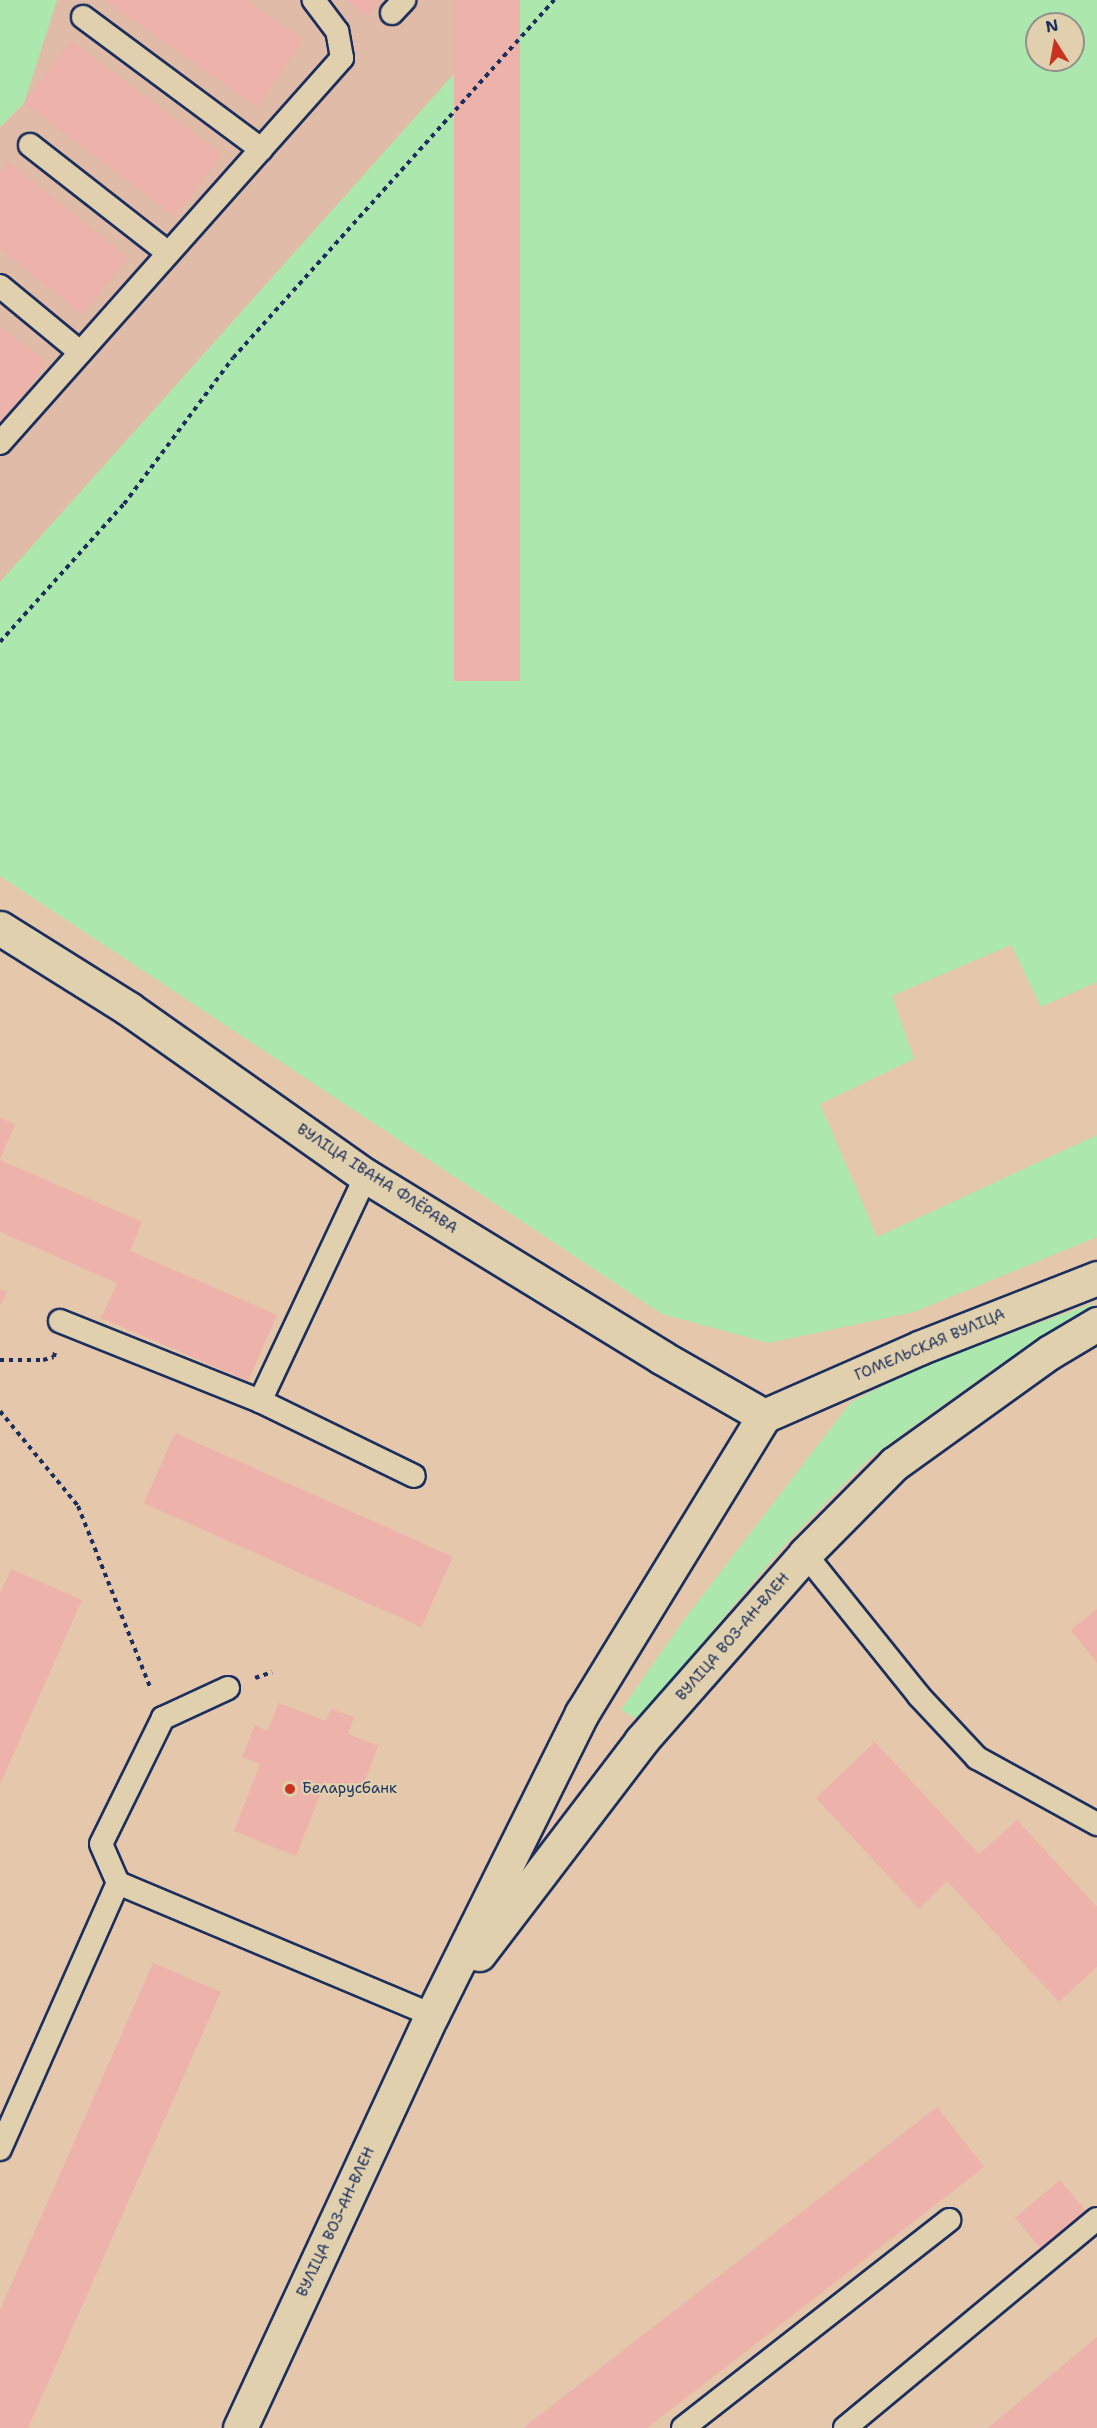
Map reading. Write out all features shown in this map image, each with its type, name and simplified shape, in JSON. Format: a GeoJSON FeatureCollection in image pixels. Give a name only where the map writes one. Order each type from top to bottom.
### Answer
{"type":"FeatureCollection","features":[{"type":"Feature","properties":{"kind":"main road","name":"ВУЛІЦА ІВАНА ФЛЁРАВА"},"geometry":{"type":"LineString","coordinates":[[0,928],[129,1009],[366,1176],[660,1357],[764,1416]]}},
{"type":"Feature","properties":{"kind":"main road","name":"ГОМЕЛЬСКАЯ ВУЛІЦА"},"geometry":{"type":"LineString","coordinates":[[764,1416],[921,1347],[1097,1278]]}},
{"type":"Feature","properties":{"kind":"main road","name":"ВУЛІЦА ВОЗ-АН-ВЛЕН"},"geometry":{"type":"LineString","coordinates":[[432,2015],[641,1741],[806,1554],[894,1464],[1050,1352],[1097,1323]]}},
{"type":"Feature","properties":{"kind":"main road","name":"ВУЛІЦА ВОЗ-АН-ВЛЕН"},"geometry":{"type":"LineString","coordinates":[[240,2428],[432,2015],[582,1713],[764,1416]]}},
{"type":"Feature","properties":{"kind":"lane"},"geometry":{"type":"LineString","coordinates":[[0,443],[342,58],[337,31],[314,0]]}},
{"type":"Feature","properties":{"kind":"lane"},"geometry":{"type":"LineString","coordinates":[[83,17],[261,149]]}},
{"type":"Feature","properties":{"kind":"lane"},"geometry":{"type":"LineString","coordinates":[[30,145],[168,254]]}},
{"type":"Feature","properties":{"kind":"lane"},"geometry":{"type":"LineString","coordinates":[[0,286],[80,352]]}},
{"type":"Feature","properties":{"kind":"lane"},"geometry":{"type":"LineString","coordinates":[[260,1401],[366,1176]]}},
{"type":"Feature","properties":{"kind":"lane"},"geometry":{"type":"LineString","coordinates":[[60,1321],[260,1401],[414,1476]]}},
{"type":"Feature","properties":{"kind":"lane"},"geometry":{"type":"LineString","coordinates":[[806,1554],[919,1696],[977,1758],[1097,1824]]}},
{"type":"Feature","properties":{"kind":"lane"},"geometry":{"type":"LineString","coordinates":[[228,1688],[163,1718],[101,1844],[118,1883],[432,2015]]}},
{"type":"Feature","properties":{"kind":"lane"},"geometry":{"type":"LineString","coordinates":[[0,2149],[118,1883]]}},
{"type":"Feature","properties":{"kind":"lane"},"geometry":{"type":"LineString","coordinates":[[845,2428],[1097,2219]]}},
{"type":"Feature","properties":{"kind":"lane"},"geometry":{"type":"LineString","coordinates":[[683,2428],[949,2220]]}},
{"type":"Feature","properties":{"kind":"path"},"geometry":{"type":"LineString","coordinates":[[0,642],[124,504],[233,358],[554,0]]}},
{"type":"Feature","properties":{"kind":"path"},"geometry":{"type":"LineString","coordinates":[[0,1360],[54,1357],[60,1321]]}},
{"type":"Feature","properties":{"kind":"path"},"geometry":{"type":"LineString","coordinates":[[0,1411],[78,1506],[163,1718]]}},
{"type":"Feature","properties":{"kind":"shaded area"},"geometry":{"type":"Polygon","coordinates":[[[57,0],[520,0],[0,582],[0,127],[24,103],[57,0]]]}},
{"type":"Feature","properties":{"kind":"green space"},"geometry":{"type":"Polygon","coordinates":[[[0,0],[57,0],[24,103],[0,127],[0,0]]]}},
{"type":"Feature","properties":{"kind":"green space"},"geometry":{"type":"Polygon","coordinates":[[[520,0],[1097,0],[1097,982],[1041,1007],[1011,945],[892,996],[914,1059],[820,1104],[877,1237],[1097,1135],[1097,1237],[914,1312],[769,1343],[662,1314],[0,876],[0,582],[520,0]]]}},
{"type":"Feature","properties":{"kind":"green space"},"geometry":{"type":"Polygon","coordinates":[[[1097,1302],[989,1372],[872,1456],[787,1542],[638,1719],[621,1710],[683,1621],[851,1402],[933,1361],[1097,1302]]]}},
{"type":"Feature","properties":{"kind":"building"},"geometry":{"type":"Polygon","coordinates":[[[104,0],[246,0],[303,40],[257,107],[104,0]]]}},
{"type":"Feature","properties":{"kind":"building"},"geometry":{"type":"Polygon","coordinates":[[[346,0],[381,0],[367,17],[346,0]]]}},
{"type":"Feature","properties":{"kind":"building"},"geometry":{"type":"Polygon","coordinates":[[[454,0],[520,0],[520,681],[454,681],[454,0]]]}},
{"type":"Feature","properties":{"kind":"building"},"geometry":{"type":"Polygon","coordinates":[[[71,41],[222,155],[175,217],[24,103],[71,41]]]}},
{"type":"Feature","properties":{"kind":"building"},"geometry":{"type":"Polygon","coordinates":[[[8,162],[128,258],[82,315],[0,249],[0,173],[8,162]]]}},
{"type":"Feature","properties":{"kind":"building"},"geometry":{"type":"Polygon","coordinates":[[[0,327],[47,362],[0,425],[0,327]]]}},
{"type":"Feature","properties":{"kind":"building"},"geometry":{"type":"Polygon","coordinates":[[[0,1118],[15,1124],[0,1159],[0,1118]]]}},
{"type":"Feature","properties":{"kind":"building"},"geometry":{"type":"Polygon","coordinates":[[[0,1160],[142,1222],[130,1251],[277,1315],[248,1381],[101,1318],[117,1283],[0,1232],[0,1160]]]}},
{"type":"Feature","properties":{"kind":"building"},"geometry":{"type":"Polygon","coordinates":[[[0,1289],[7,1292],[0,1306],[0,1289]]]}},
{"type":"Feature","properties":{"kind":"building"},"geometry":{"type":"Polygon","coordinates":[[[175,1433],[453,1557],[421,1627],[144,1503],[175,1433]]]}},
{"type":"Feature","properties":{"kind":"building"},"geometry":{"type":"Polygon","coordinates":[[[11,1569],[82,1600],[0,1784],[0,1594],[11,1569]]]}},
{"type":"Feature","properties":{"kind":"building"},"geometry":{"type":"Polygon","coordinates":[[[1097,1609],[1097,1663],[1071,1630],[1097,1609]]]}},
{"type":"Feature","properties":{"kind":"building"},"geometry":{"type":"Polygon","coordinates":[[[279,1703],[326,1721],[331,1709],[354,1717],[348,1734],[378,1746],[359,1796],[325,1782],[296,1856],[234,1831],[260,1764],[242,1757],[255,1725],[267,1731],[279,1703]]]}},
{"type":"Feature","properties":{"kind":"building"},"geometry":{"type":"Polygon","coordinates":[[[875,1742],[979,1854],[1017,1820],[1097,1907],[1097,1967],[1059,2002],[947,1881],[919,1909],[816,1798],[875,1742]]]}},
{"type":"Feature","properties":{"kind":"building"},"geometry":{"type":"Polygon","coordinates":[[[153,1963],[221,1992],[28,2428],[0,2428],[0,2310],[153,1963]]]}},
{"type":"Feature","properties":{"kind":"building"},"geometry":{"type":"Polygon","coordinates":[[[937,2107],[984,2167],[647,2428],[523,2428],[937,2107]]]}},
{"type":"Feature","properties":{"kind":"building"},"geometry":{"type":"Polygon","coordinates":[[[1060,2180],[1090,2216],[1045,2254],[1015,2218],[1060,2180]]]}},
{"type":"Feature","properties":{"kind":"building"},"geometry":{"type":"Polygon","coordinates":[[[1097,2337],[1097,2428],[988,2428],[1097,2337]]]}},
{"type":"Feature","properties":{"kind":"place","name":"Беларусбанк"},"geometry":{"type":"Point","coordinates":[290,1789]}}]}
